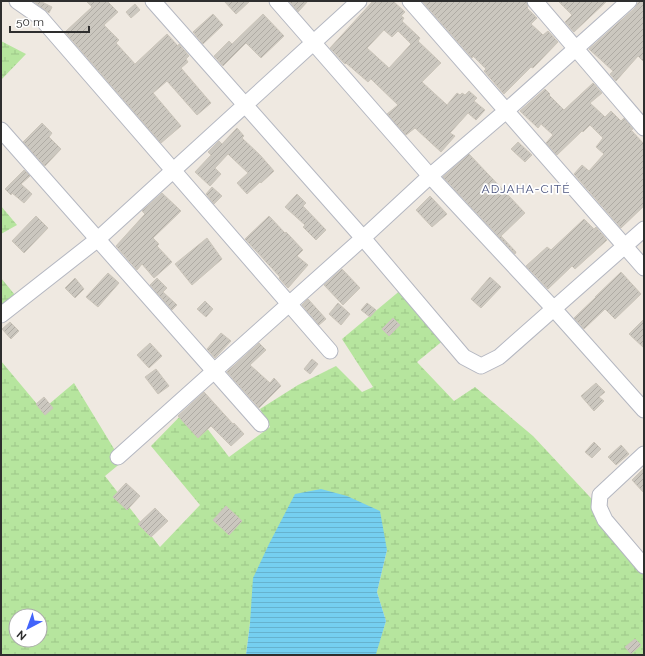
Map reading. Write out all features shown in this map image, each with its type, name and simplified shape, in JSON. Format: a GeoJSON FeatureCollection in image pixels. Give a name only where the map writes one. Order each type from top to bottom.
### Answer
{"type":"FeatureCollection","features":[{"type":"Feature","properties":{"kind":"street"},"geometry":{"type":"LineString","coordinates":[[18,1],[40,17],[330,352]]}},
{"type":"Feature","properties":{"kind":"street"},"geometry":{"type":"LineString","coordinates":[[153,1],[363,238],[464,357],[481,366],[499,357],[644,229]]}},
{"type":"Feature","properties":{"kind":"street"},"geometry":{"type":"LineString","coordinates":[[277,1],[312,43],[430,176],[554,309],[644,410]]}},
{"type":"Feature","properties":{"kind":"street"},"geometry":{"type":"LineString","coordinates":[[1,315],[98,240],[359,1]]}},
{"type":"Feature","properties":{"kind":"street"},"geometry":{"type":"LineString","coordinates":[[410,1],[644,268]]}},
{"type":"Feature","properties":{"kind":"street"},"geometry":{"type":"LineString","coordinates":[[535,1],[644,128]]}},
{"type":"Feature","properties":{"kind":"street"},"geometry":{"type":"LineString","coordinates":[[118,457],[363,238],[430,176],[630,1]]}},
{"type":"Feature","properties":{"kind":"street"},"geometry":{"type":"LineString","coordinates":[[1,130],[261,424]]}},
{"type":"Feature","properties":{"kind":"street"},"geometry":{"type":"LineString","coordinates":[[644,454],[600,495],[599,507],[605,520],[644,566]]}},
{"type":"Feature","properties":{"kind":"green space"},"geometry":{"type":"Polygon","coordinates":[[[1,41],[26,54],[1,80],[1,41]]]}},
{"type":"Feature","properties":{"kind":"green space"},"geometry":{"type":"Polygon","coordinates":[[[1,206],[17,225],[1,234],[1,206]]]}},
{"type":"Feature","properties":{"kind":"green space"},"geometry":{"type":"Polygon","coordinates":[[[1,278],[15,295],[1,307],[1,278]]]}},
{"type":"Feature","properties":{"kind":"green space"},"geometry":{"type":"Polygon","coordinates":[[[402,289],[445,339],[417,362],[454,401],[475,387],[533,436],[644,555],[644,655],[375,655],[386,621],[377,592],[387,550],[250,623],[246,655],[1,655],[1,361],[42,410],[74,383],[122,462],[105,476],[160,547],[200,505],[151,446],[190,406],[229,457],[270,427],[260,409],[298,385],[336,366],[362,392],[373,387],[342,339],[402,289]]]}},
{"type":"Feature","properties":{"kind":"water"},"geometry":{"type":"Polygon","coordinates":[[[321,489],[347,496],[380,511],[387,550],[377,592],[386,621],[376,654],[246,655],[253,578],[295,494],[321,489]]]}},
{"type":"Feature","properties":{"kind":"building"},"geometry":{"type":"Polygon","coordinates":[[[33,1],[40,1],[52,7],[49,13],[33,1]]]}},
{"type":"Feature","properties":{"kind":"building"},"geometry":{"type":"Polygon","coordinates":[[[86,1],[107,1],[118,12],[104,25],[119,40],[116,43],[135,64],[167,34],[178,46],[179,44],[189,56],[186,59],[188,62],[181,68],[211,103],[197,115],[167,81],[153,93],[181,126],[161,143],[65,32],[92,7],[86,1]]]}},
{"type":"Feature","properties":{"kind":"building"},"geometry":{"type":"Polygon","coordinates":[[[224,1],[250,1],[236,14],[224,1]]]}},
{"type":"Feature","properties":{"kind":"building"},"geometry":{"type":"Polygon","coordinates":[[[289,1],[308,1],[298,12],[289,1]]]}},
{"type":"Feature","properties":{"kind":"building"},"geometry":{"type":"Polygon","coordinates":[[[373,1],[393,1],[405,12],[401,16],[404,18],[402,21],[420,38],[418,41],[441,63],[422,82],[447,105],[457,93],[460,95],[462,93],[465,95],[469,91],[477,98],[474,101],[485,110],[476,120],[468,113],[450,133],[455,136],[441,152],[415,128],[406,135],[387,114],[398,105],[371,79],[368,82],[346,63],[345,64],[330,48],[373,1]],[[384,30],[367,48],[389,68],[411,44],[398,31],[392,37],[384,30]]]}},
{"type":"Feature","properties":{"kind":"building"},"geometry":{"type":"Polygon","coordinates":[[[422,1],[526,1],[527,8],[537,18],[531,24],[543,35],[548,31],[558,42],[533,68],[531,67],[504,94],[484,71],[486,69],[473,56],[472,58],[422,1]]]}},
{"type":"Feature","properties":{"kind":"building"},"geometry":{"type":"Polygon","coordinates":[[[558,1],[607,1],[574,32],[565,22],[572,15],[558,1]]]}},
{"type":"Feature","properties":{"kind":"building"},"geometry":{"type":"Polygon","coordinates":[[[639,1],[644,1],[644,62],[638,56],[616,81],[610,74],[613,71],[589,49],[635,8],[639,1]]]}},
{"type":"Feature","properties":{"kind":"building"},"geometry":{"type":"Polygon","coordinates":[[[135,4],[140,10],[131,18],[126,12],[135,4]]]}},
{"type":"Feature","properties":{"kind":"building"},"geometry":{"type":"Polygon","coordinates":[[[213,14],[223,25],[203,44],[193,32],[213,14]]]}},
{"type":"Feature","properties":{"kind":"building"},"geometry":{"type":"Polygon","coordinates":[[[263,14],[284,36],[261,58],[246,43],[223,66],[214,56],[229,41],[232,44],[263,14]]]}},
{"type":"Feature","properties":{"kind":"building"},"geometry":{"type":"Polygon","coordinates":[[[593,83],[602,93],[590,103],[605,117],[611,111],[621,121],[624,118],[633,129],[631,130],[644,144],[644,206],[621,228],[574,174],[582,165],[589,171],[604,154],[596,147],[603,138],[590,125],[557,155],[546,143],[553,135],[541,124],[538,128],[520,111],[545,89],[564,110],[593,83]]]}},
{"type":"Feature","properties":{"kind":"building"},"geometry":{"type":"Polygon","coordinates":[[[42,123],[52,133],[49,137],[61,149],[45,166],[23,142],[42,123]]]}},
{"type":"Feature","properties":{"kind":"building"},"geometry":{"type":"Polygon","coordinates":[[[237,128],[244,136],[242,138],[274,171],[247,194],[237,183],[248,173],[228,154],[215,168],[221,174],[210,186],[195,172],[211,155],[208,152],[219,141],[222,144],[237,128]]]}},
{"type":"Feature","properties":{"kind":"building"},"geometry":{"type":"Polygon","coordinates":[[[518,142],[532,155],[525,162],[511,149],[518,142]]]}},
{"type":"Feature","properties":{"kind":"building"},"geometry":{"type":"Polygon","coordinates":[[[469,154],[525,213],[501,236],[516,252],[515,254],[443,177],[469,154]]]}},
{"type":"Feature","properties":{"kind":"building"},"geometry":{"type":"Polygon","coordinates":[[[24,170],[30,176],[21,184],[32,194],[24,203],[12,193],[11,195],[5,189],[24,170]]]}},
{"type":"Feature","properties":{"kind":"building"},"geometry":{"type":"Polygon","coordinates":[[[212,187],[222,196],[214,204],[206,194],[212,187]]]}},
{"type":"Feature","properties":{"kind":"building"},"geometry":{"type":"Polygon","coordinates":[[[162,193],[181,211],[153,238],[159,244],[157,246],[172,262],[154,278],[142,264],[137,270],[116,246],[145,214],[142,211],[162,193]]]}},
{"type":"Feature","properties":{"kind":"building"},"geometry":{"type":"Polygon","coordinates":[[[297,194],[306,203],[303,206],[326,230],[316,240],[303,227],[305,225],[285,207],[297,194]]]}},
{"type":"Feature","properties":{"kind":"building"},"geometry":{"type":"Polygon","coordinates":[[[430,196],[447,214],[432,227],[416,210],[430,196]]]}},
{"type":"Feature","properties":{"kind":"building"},"geometry":{"type":"Polygon","coordinates":[[[36,216],[48,228],[24,253],[12,241],[36,216]]]}},
{"type":"Feature","properties":{"kind":"building"},"geometry":{"type":"Polygon","coordinates":[[[269,216],[303,250],[297,256],[308,265],[288,288],[279,278],[280,277],[245,239],[269,216]]]}},
{"type":"Feature","properties":{"kind":"building"},"geometry":{"type":"Polygon","coordinates":[[[584,219],[594,229],[596,227],[607,240],[575,269],[572,266],[548,289],[526,266],[547,247],[551,250],[584,219]]]}},
{"type":"Feature","properties":{"kind":"building"},"geometry":{"type":"Polygon","coordinates":[[[207,238],[222,259],[192,285],[175,264],[207,238]]]}},
{"type":"Feature","properties":{"kind":"building"},"geometry":{"type":"Polygon","coordinates":[[[342,269],[360,288],[343,305],[324,285],[342,269]]]}},
{"type":"Feature","properties":{"kind":"building"},"geometry":{"type":"Polygon","coordinates":[[[621,272],[641,294],[615,319],[605,309],[584,329],[574,318],[621,272]]]}},
{"type":"Feature","properties":{"kind":"building"},"geometry":{"type":"Polygon","coordinates":[[[108,273],[119,283],[98,307],[86,297],[108,273]]]}},
{"type":"Feature","properties":{"kind":"building"},"geometry":{"type":"Polygon","coordinates":[[[490,277],[501,287],[481,308],[471,299],[490,277]]]}},
{"type":"Feature","properties":{"kind":"building"},"geometry":{"type":"Polygon","coordinates":[[[75,278],[84,289],[75,298],[65,288],[75,278]]]}},
{"type":"Feature","properties":{"kind":"building"},"geometry":{"type":"Polygon","coordinates":[[[157,278],[167,288],[163,292],[177,305],[172,310],[150,285],[157,278]]]}},
{"type":"Feature","properties":{"kind":"building"},"geometry":{"type":"Polygon","coordinates":[[[308,299],[326,319],[319,325],[302,305],[308,299]]]}},
{"type":"Feature","properties":{"kind":"building"},"geometry":{"type":"Polygon","coordinates":[[[205,301],[213,309],[206,317],[197,309],[205,301]]]}},
{"type":"Feature","properties":{"kind":"building"},"geometry":{"type":"Polygon","coordinates":[[[338,303],[350,314],[341,325],[329,314],[338,303]]]}},
{"type":"Feature","properties":{"kind":"building"},"geometry":{"type":"Polygon","coordinates":[[[367,303],[376,310],[370,317],[361,310],[367,303]]]}},
{"type":"Feature","properties":{"kind":"building"},"geometry":{"type":"Polygon","coordinates":[[[393,318],[400,325],[389,336],[382,329],[393,318]]]}},
{"type":"Feature","properties":{"kind":"building"},"geometry":{"type":"Polygon","coordinates":[[[644,319],[644,348],[629,334],[644,319]]]}},
{"type":"Feature","properties":{"kind":"building"},"geometry":{"type":"Polygon","coordinates":[[[10,322],[19,331],[11,339],[2,329],[10,322]]]}},
{"type":"Feature","properties":{"kind":"building"},"geometry":{"type":"Polygon","coordinates":[[[221,333],[231,341],[215,358],[207,349],[221,333]]]}},
{"type":"Feature","properties":{"kind":"building"},"geometry":{"type":"Polygon","coordinates":[[[150,343],[162,356],[149,368],[137,355],[150,343]]]}},
{"type":"Feature","properties":{"kind":"building"},"geometry":{"type":"Polygon","coordinates":[[[259,343],[266,350],[250,365],[270,383],[274,378],[281,386],[259,408],[227,372],[259,343]]]}},
{"type":"Feature","properties":{"kind":"building"},"geometry":{"type":"Polygon","coordinates":[[[312,359],[318,364],[310,374],[304,369],[312,359]]]}},
{"type":"Feature","properties":{"kind":"building"},"geometry":{"type":"Polygon","coordinates":[[[156,369],[169,386],[158,394],[145,377],[156,369]]]}},
{"type":"Feature","properties":{"kind":"building"},"geometry":{"type":"Polygon","coordinates":[[[596,383],[605,392],[599,397],[604,401],[594,411],[581,396],[596,383]]]}},
{"type":"Feature","properties":{"kind":"building"},"geometry":{"type":"Polygon","coordinates":[[[204,392],[244,434],[231,446],[211,426],[198,438],[178,416],[204,392]]]}},
{"type":"Feature","properties":{"kind":"building"},"geometry":{"type":"Polygon","coordinates":[[[44,397],[53,408],[45,415],[36,404],[44,397]]]}},
{"type":"Feature","properties":{"kind":"building"},"geometry":{"type":"Polygon","coordinates":[[[594,442],[601,449],[592,458],[585,452],[594,442]]]}},
{"type":"Feature","properties":{"kind":"building"},"geometry":{"type":"Polygon","coordinates":[[[621,445],[629,454],[616,465],[608,457],[621,445]]]}},
{"type":"Feature","properties":{"kind":"building"},"geometry":{"type":"Polygon","coordinates":[[[644,468],[644,493],[632,480],[644,468]]]}},
{"type":"Feature","properties":{"kind":"building"},"geometry":{"type":"Polygon","coordinates":[[[126,483],[140,496],[127,510],[113,497],[126,483]]]}},
{"type":"Feature","properties":{"kind":"building"},"geometry":{"type":"Polygon","coordinates":[[[226,506],[242,521],[229,535],[213,520],[226,506]]]}},
{"type":"Feature","properties":{"kind":"building"},"geometry":{"type":"Polygon","coordinates":[[[155,508],[168,521],[151,537],[138,524],[155,508]]]}},
{"type":"Feature","properties":{"kind":"building"},"geometry":{"type":"Polygon","coordinates":[[[635,639],[641,645],[631,654],[625,647],[635,639]]]}},
{"type":"Feature","properties":{"kind":"district","name":"ADJAHA-CITÉ"},"geometry":{"type":"Point","coordinates":[526,189]}}]}
